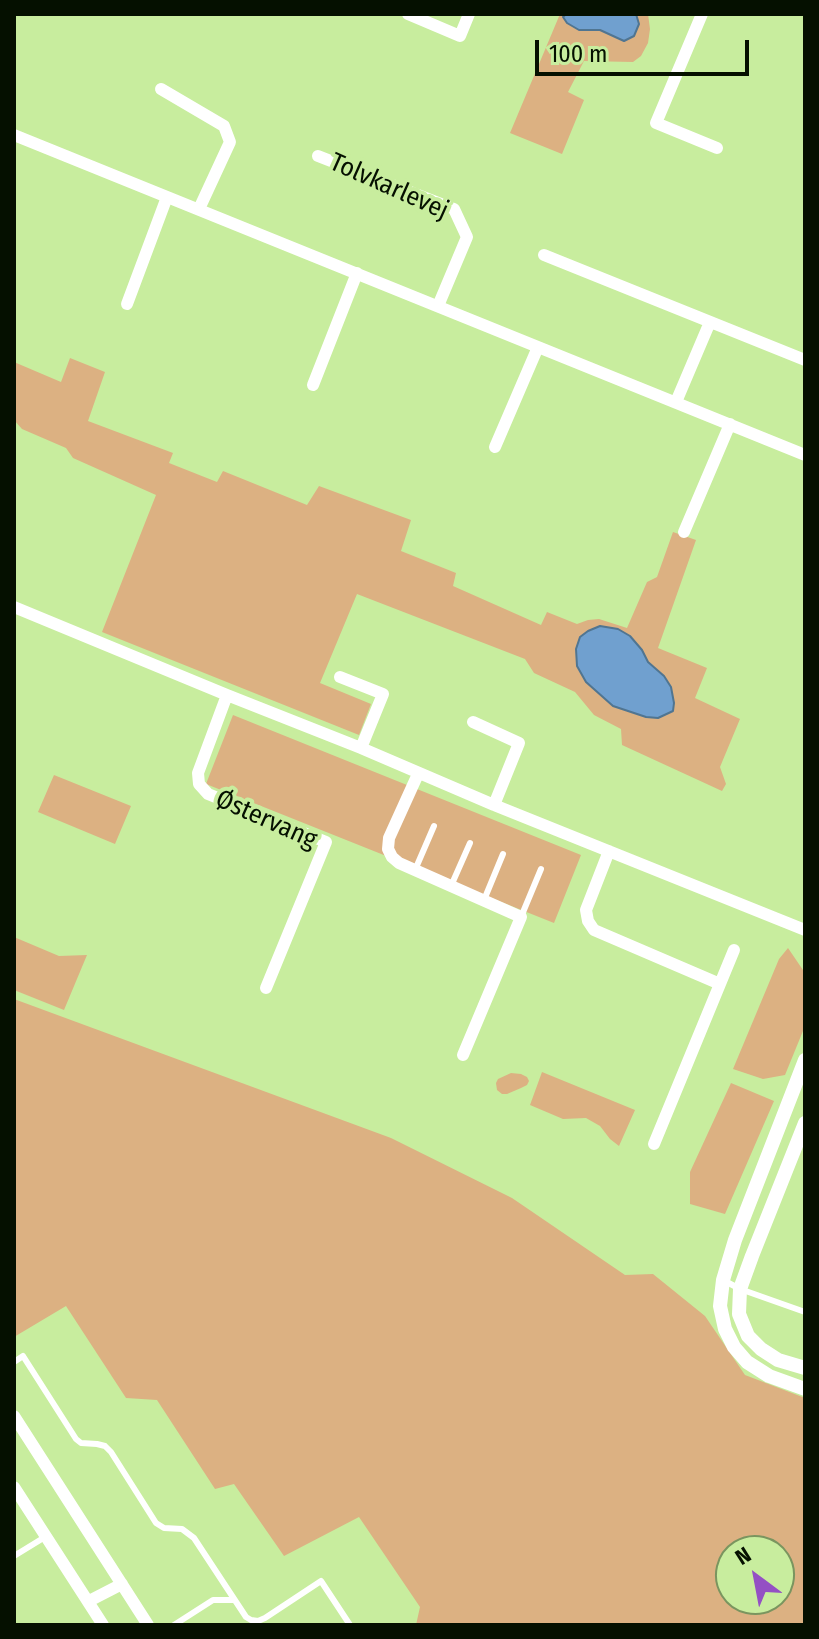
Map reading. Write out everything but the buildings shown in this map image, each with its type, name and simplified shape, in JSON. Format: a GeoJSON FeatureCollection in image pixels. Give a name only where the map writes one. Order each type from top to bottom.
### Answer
{"type":"FeatureCollection","features":[{"type":"Feature","properties":{"kind":"street"},"geometry":{"type":"LineString","coordinates":[[408,14],[460,36],[469,14]]}},
{"type":"Feature","properties":{"kind":"street"},"geometry":{"type":"LineString","coordinates":[[702,14],[656,123],[717,148]]}},
{"type":"Feature","properties":{"kind":"street"},"geometry":{"type":"LineString","coordinates":[[161,89],[224,126],[230,142],[199,209]]}},
{"type":"Feature","properties":{"kind":"street"},"geometry":{"type":"LineString","coordinates":[[14,135],[805,455]]}},
{"type":"Feature","properties":{"kind":"street","name":"Tolvkarlevej"},"geometry":{"type":"LineString","coordinates":[[318,156],[454,209],[467,237],[438,306]]}},
{"type":"Feature","properties":{"kind":"street"},"geometry":{"type":"LineString","coordinates":[[127,304],[167,197]]}},
{"type":"Feature","properties":{"kind":"street"},"geometry":{"type":"LineString","coordinates":[[544,255],[805,360]]}},
{"type":"Feature","properties":{"kind":"street"},"geometry":{"type":"LineString","coordinates":[[313,385],[357,273]]}},
{"type":"Feature","properties":{"kind":"street"},"geometry":{"type":"LineString","coordinates":[[676,402],[710,322]]}},
{"type":"Feature","properties":{"kind":"street"},"geometry":{"type":"LineString","coordinates":[[495,447],[538,347]]}},
{"type":"Feature","properties":{"kind":"street"},"geometry":{"type":"LineString","coordinates":[[684,532],[730,424]]}},
{"type":"Feature","properties":{"kind":"street"},"geometry":{"type":"LineString","coordinates":[[14,607],[805,930]]}},
{"type":"Feature","properties":{"kind":"street"},"geometry":{"type":"LineString","coordinates":[[340,677],[383,694],[361,748]]}},
{"type":"Feature","properties":{"kind":"street","name":"Østervang"},"geometry":{"type":"LineString","coordinates":[[227,695],[198,773],[199,784],[208,794],[326,842],[266,988]]}},
{"type":"Feature","properties":{"kind":"street"},"geometry":{"type":"LineString","coordinates":[[473,722],[519,743],[494,805]]}},
{"type":"Feature","properties":{"kind":"street"},"geometry":{"type":"LineString","coordinates":[[418,774],[389,838],[388,849],[392,857],[399,863],[521,917],[463,1055]]}},
{"type":"Feature","properties":{"kind":"street"},"geometry":{"type":"LineString","coordinates":[[609,851],[586,910],[594,930],[720,984]]}},
{"type":"Feature","properties":{"kind":"street"},"geometry":{"type":"LineString","coordinates":[[654,1144],[734,950]]}},
{"type":"Feature","properties":{"kind":"street"},"geometry":{"type":"LineString","coordinates":[[805,1060],[735,1240],[723,1280],[720,1306],[725,1329],[734,1347],[747,1362],[769,1376],[805,1389]]}},
{"type":"Feature","properties":{"kind":"street"},"geometry":{"type":"LineString","coordinates":[[805,1123],[740,1289],[739,1314],[748,1336],[761,1349],[778,1360],[805,1368]]}},
{"type":"Feature","properties":{"kind":"street"},"geometry":{"type":"LineString","coordinates":[[14,1416],[148,1625]]}},
{"type":"Feature","properties":{"kind":"street"},"geometry":{"type":"LineString","coordinates":[[14,1487],[103,1625]]}},
{"type":"Feature","properties":{"kind":"street"},"geometry":{"type":"LineString","coordinates":[[89,1601],[122,1584]]}},
{"type":"Feature","properties":{"kind":"lane"},"geometry":{"type":"LineString","coordinates":[[415,870],[434,826]]}},
{"type":"Feature","properties":{"kind":"lane"},"geometry":{"type":"LineString","coordinates":[[451,886],[470,843]]}},
{"type":"Feature","properties":{"kind":"lane"},"geometry":{"type":"LineString","coordinates":[[484,900],[503,854]]}},
{"type":"Feature","properties":{"kind":"lane"},"geometry":{"type":"LineString","coordinates":[[521,917],[541,869]]}},
{"type":"Feature","properties":{"kind":"lane"},"geometry":{"type":"LineString","coordinates":[[723,1280],[805,1312]]}},
{"type":"Feature","properties":{"kind":"lane"},"geometry":{"type":"LineString","coordinates":[[14,1362],[23,1356],[76,1439],[81,1443],[105,1446],[111,1452],[156,1523],[164,1528],[182,1529],[194,1538],[246,1617],[258,1621],[265,1618],[321,1581],[350,1625]]}},
{"type":"Feature","properties":{"kind":"lane"},"geometry":{"type":"LineString","coordinates":[[14,1556],[46,1536]]}},
{"type":"Feature","properties":{"kind":"lane"},"geometry":{"type":"LineString","coordinates":[[174,1625],[213,1600],[234,1600]]}},
{"type":"Feature","properties":{"kind":"shaded area"},"geometry":{"type":"Polygon","coordinates":[[[560,14],[648,14],[650,29],[648,43],[641,56],[633,62],[584,61],[568,92],[584,100],[562,154],[510,133],[560,14]]]}},
{"type":"Feature","properties":{"kind":"shaded area"},"geometry":{"type":"Polygon","coordinates":[[[70,358],[105,372],[88,421],[173,453],[169,463],[217,482],[223,471],[307,505],[319,486],[411,520],[401,551],[456,573],[453,586],[541,625],[547,612],[577,624],[599,619],[627,628],[647,582],[657,577],[673,532],[696,540],[658,648],[707,668],[695,698],[740,719],[720,767],[726,784],[722,791],[622,745],[621,729],[594,715],[575,692],[534,673],[525,659],[357,594],[320,683],[371,704],[359,735],[102,632],[156,495],[73,458],[66,448],[22,429],[14,420],[14,362],[61,382],[70,358]]]}},
{"type":"Feature","properties":{"kind":"shaded area"},"geometry":{"type":"Polygon","coordinates":[[[233,715],[581,855],[554,923],[206,784],[233,715]]]}},
{"type":"Feature","properties":{"kind":"shaded area"},"geometry":{"type":"Polygon","coordinates":[[[54,775],[131,806],[115,844],[38,812],[54,775]]]}},
{"type":"Feature","properties":{"kind":"shaded area"},"geometry":{"type":"Polygon","coordinates":[[[14,937],[59,956],[87,955],[64,1010],[14,990],[14,937]]]}},
{"type":"Feature","properties":{"kind":"shaded area"},"geometry":{"type":"Polygon","coordinates":[[[788,948],[805,973],[805,1026],[785,1075],[763,1079],[733,1069],[779,959],[788,948]]]}},
{"type":"Feature","properties":{"kind":"shaded area"},"geometry":{"type":"Polygon","coordinates":[[[14,999],[391,1138],[512,1198],[625,1275],[653,1274],[705,1316],[745,1375],[805,1398],[805,1625],[416,1625],[420,1607],[359,1517],[284,1556],[234,1484],[215,1489],[157,1400],[126,1398],[66,1306],[14,1337],[14,999]]]}},
{"type":"Feature","properties":{"kind":"shaded area"},"geometry":{"type":"Polygon","coordinates":[[[542,1072],[635,1110],[619,1146],[600,1126],[586,1118],[563,1119],[530,1105],[542,1072]]]}},
{"type":"Feature","properties":{"kind":"shaded area"},"geometry":{"type":"Polygon","coordinates":[[[511,1073],[521,1074],[529,1081],[521,1088],[502,1094],[497,1090],[496,1083],[511,1073]]]}},
{"type":"Feature","properties":{"kind":"shaded area"},"geometry":{"type":"Polygon","coordinates":[[[731,1083],[774,1101],[725,1214],[690,1204],[690,1172],[731,1083]]]}},
{"type":"Feature","properties":{"kind":"water"},"geometry":{"type":"Polygon","coordinates":[[[566,14],[636,14],[639,24],[634,36],[624,41],[600,30],[579,30],[567,23],[563,17],[566,14]]]}},
{"type":"Feature","properties":{"kind":"water"},"geometry":{"type":"Polygon","coordinates":[[[600,626],[618,629],[630,636],[671,687],[673,711],[658,718],[646,717],[613,706],[586,682],[577,666],[576,649],[580,637],[600,626]]]}}]}
